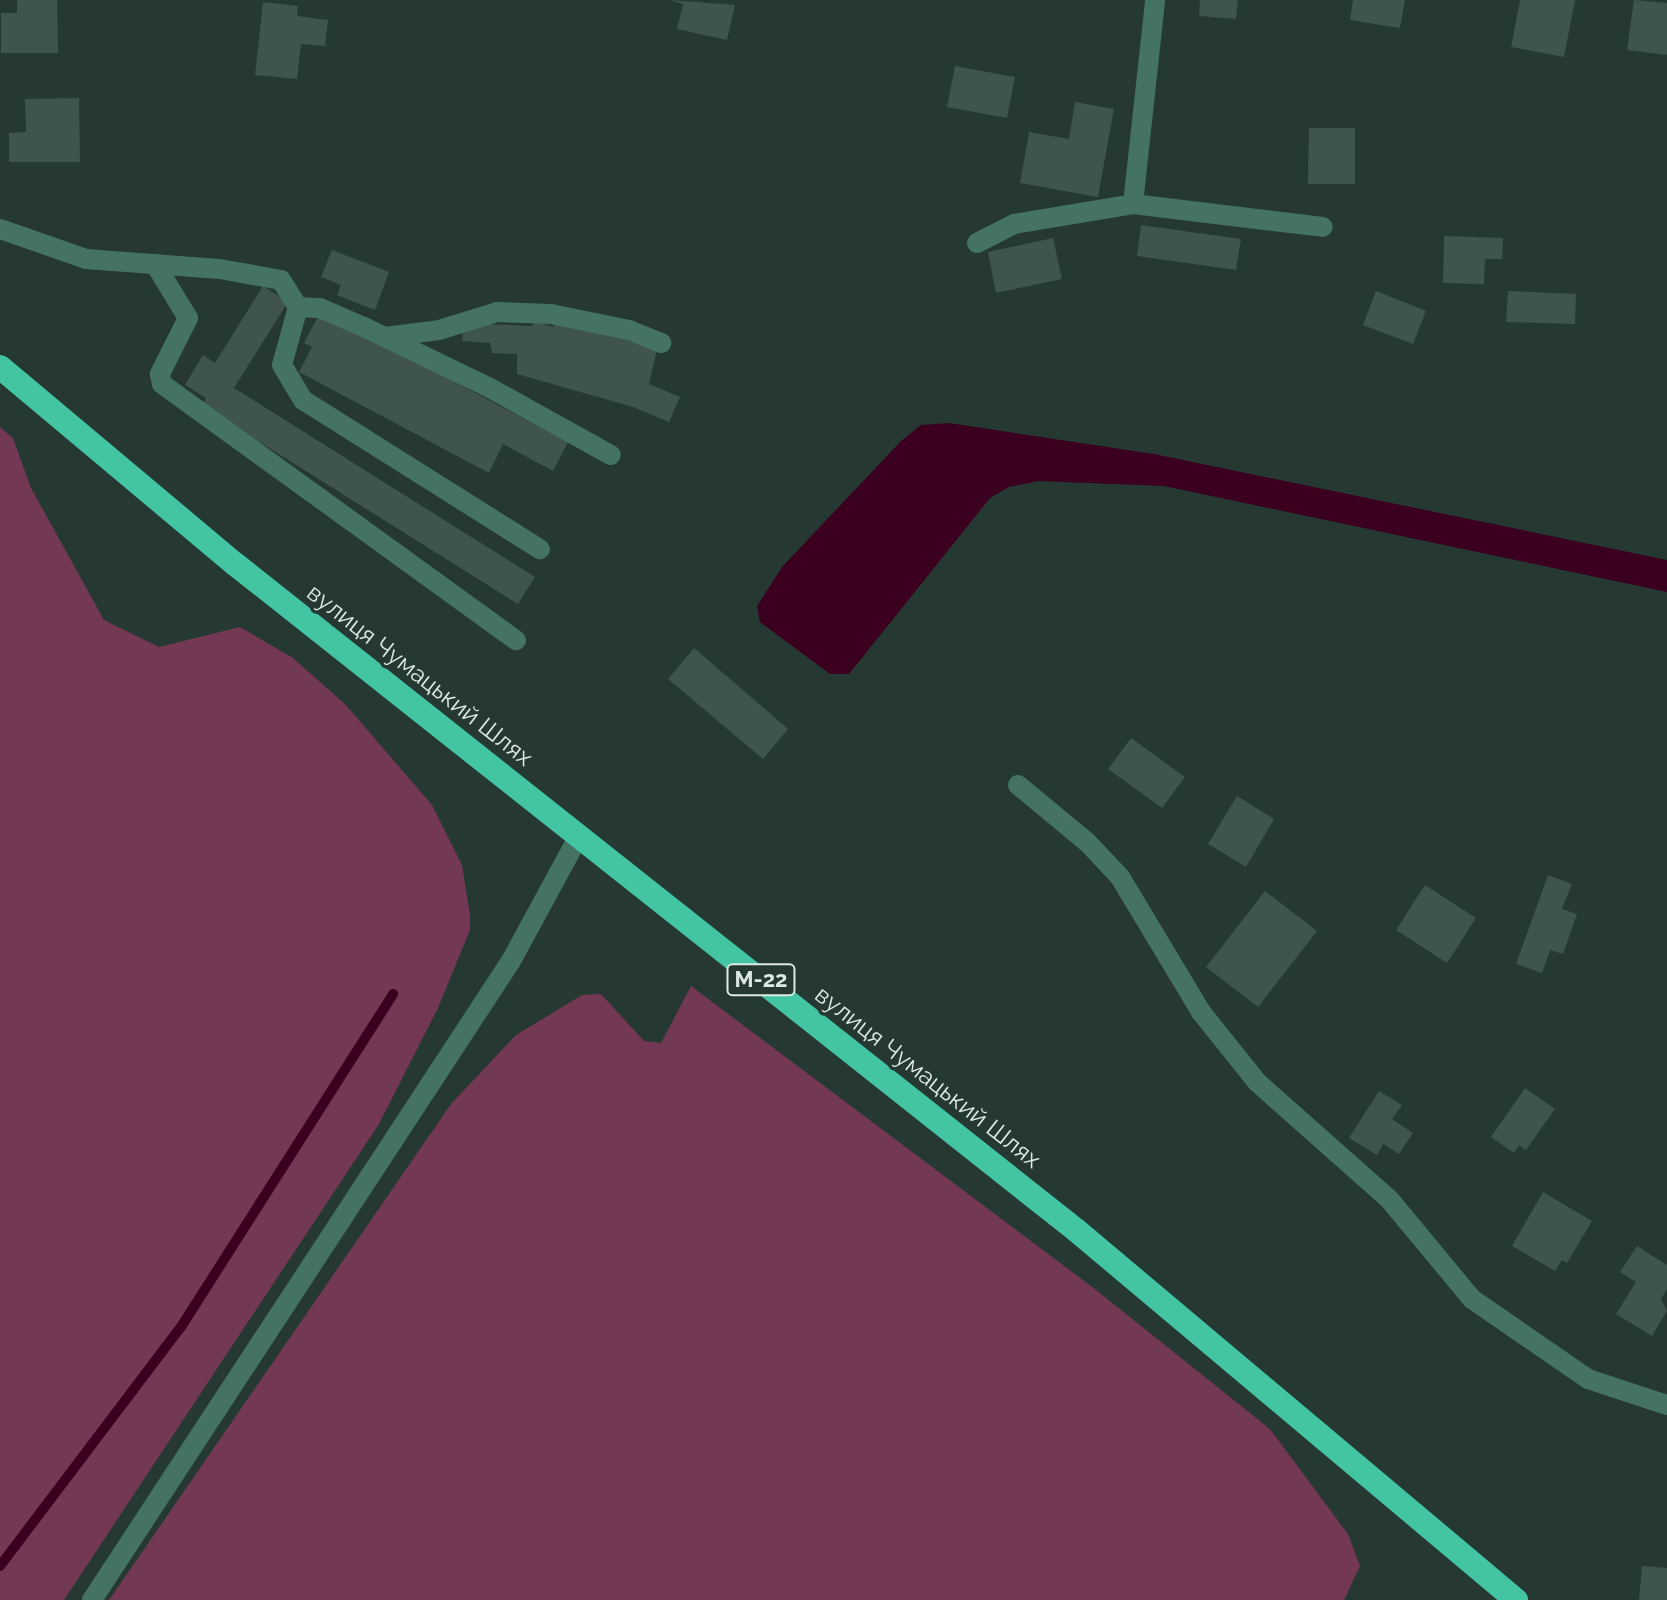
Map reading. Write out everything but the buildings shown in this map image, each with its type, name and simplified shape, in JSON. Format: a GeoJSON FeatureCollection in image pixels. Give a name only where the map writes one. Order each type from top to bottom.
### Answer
{"type":"FeatureCollection","features":[{"type":"Feature","properties":{"kind":"highway","name":"вулиця Чумацький Шлях"},"geometry":{"type":"LineString","coordinates":[[0,367],[235,564],[1076,1230],[1516,1600]]}},
{"type":"Feature","properties":{"kind":"street"},"geometry":{"type":"LineString","coordinates":[[1133,204],[1155,0]]}},
{"type":"Feature","properties":{"kind":"street"},"geometry":{"type":"LineString","coordinates":[[977,243],[1014,224],[1133,204],[1323,227]]}},
{"type":"Feature","properties":{"kind":"street"},"geometry":{"type":"LineString","coordinates":[[0,229],[86,259],[155,264],[281,280],[298,307],[282,365],[303,400],[540,549]]}},
{"type":"Feature","properties":{"kind":"street"},"geometry":{"type":"LineString","coordinates":[[155,264],[188,318],[160,374],[162,384],[516,640]]}},
{"type":"Feature","properties":{"kind":"street"},"geometry":{"type":"LineString","coordinates":[[298,307],[320,308],[385,337],[611,455]]}},
{"type":"Feature","properties":{"kind":"street"},"geometry":{"type":"LineString","coordinates":[[385,337],[439,330],[497,312],[551,314],[629,330],[662,343]]}},
{"type":"Feature","properties":{"kind":"street"},"geometry":{"type":"LineString","coordinates":[[1018,785],[1087,842],[1120,877],[1201,1012],[1257,1082],[1389,1199],[1472,1299],[1588,1379],[1667,1405]]}},
{"type":"Feature","properties":{"kind":"street"},"geometry":{"type":"LineString","coordinates":[[92,1600],[511,961],[579,836]]}},
{"type":"Feature","properties":{"kind":"shaded area"},"geometry":{"type":"Polygon","coordinates":[[[949,423],[1154,454],[1667,560],[1667,592],[1164,486],[1038,481],[1009,487],[990,498],[849,674],[830,674],[760,622],[757,606],[782,567],[901,441],[921,425],[949,423]]]}},
{"type":"Feature","properties":{"kind":"shaded area"},"geometry":{"type":"Polygon","coordinates":[[[0,427],[13,438],[31,488],[104,620],[159,647],[240,627],[293,658],[345,704],[432,805],[462,865],[470,915],[470,930],[438,1008],[379,1124],[64,1600],[0,1600],[0,427]]]}},
{"type":"Feature","properties":{"kind":"shaded area"},"geometry":{"type":"Polygon","coordinates":[[[691,986],[1091,1286],[1270,1429],[1348,1534],[1360,1566],[1344,1600],[109,1600],[451,1104],[516,1035],[582,995],[601,994],[644,1041],[661,1043],[691,986]]]}},
{"type":"Feature","properties":{"kind":"waterway"},"geometry":{"type":"LineString","coordinates":[[0,1566],[181,1327],[393,994]]}}]}
